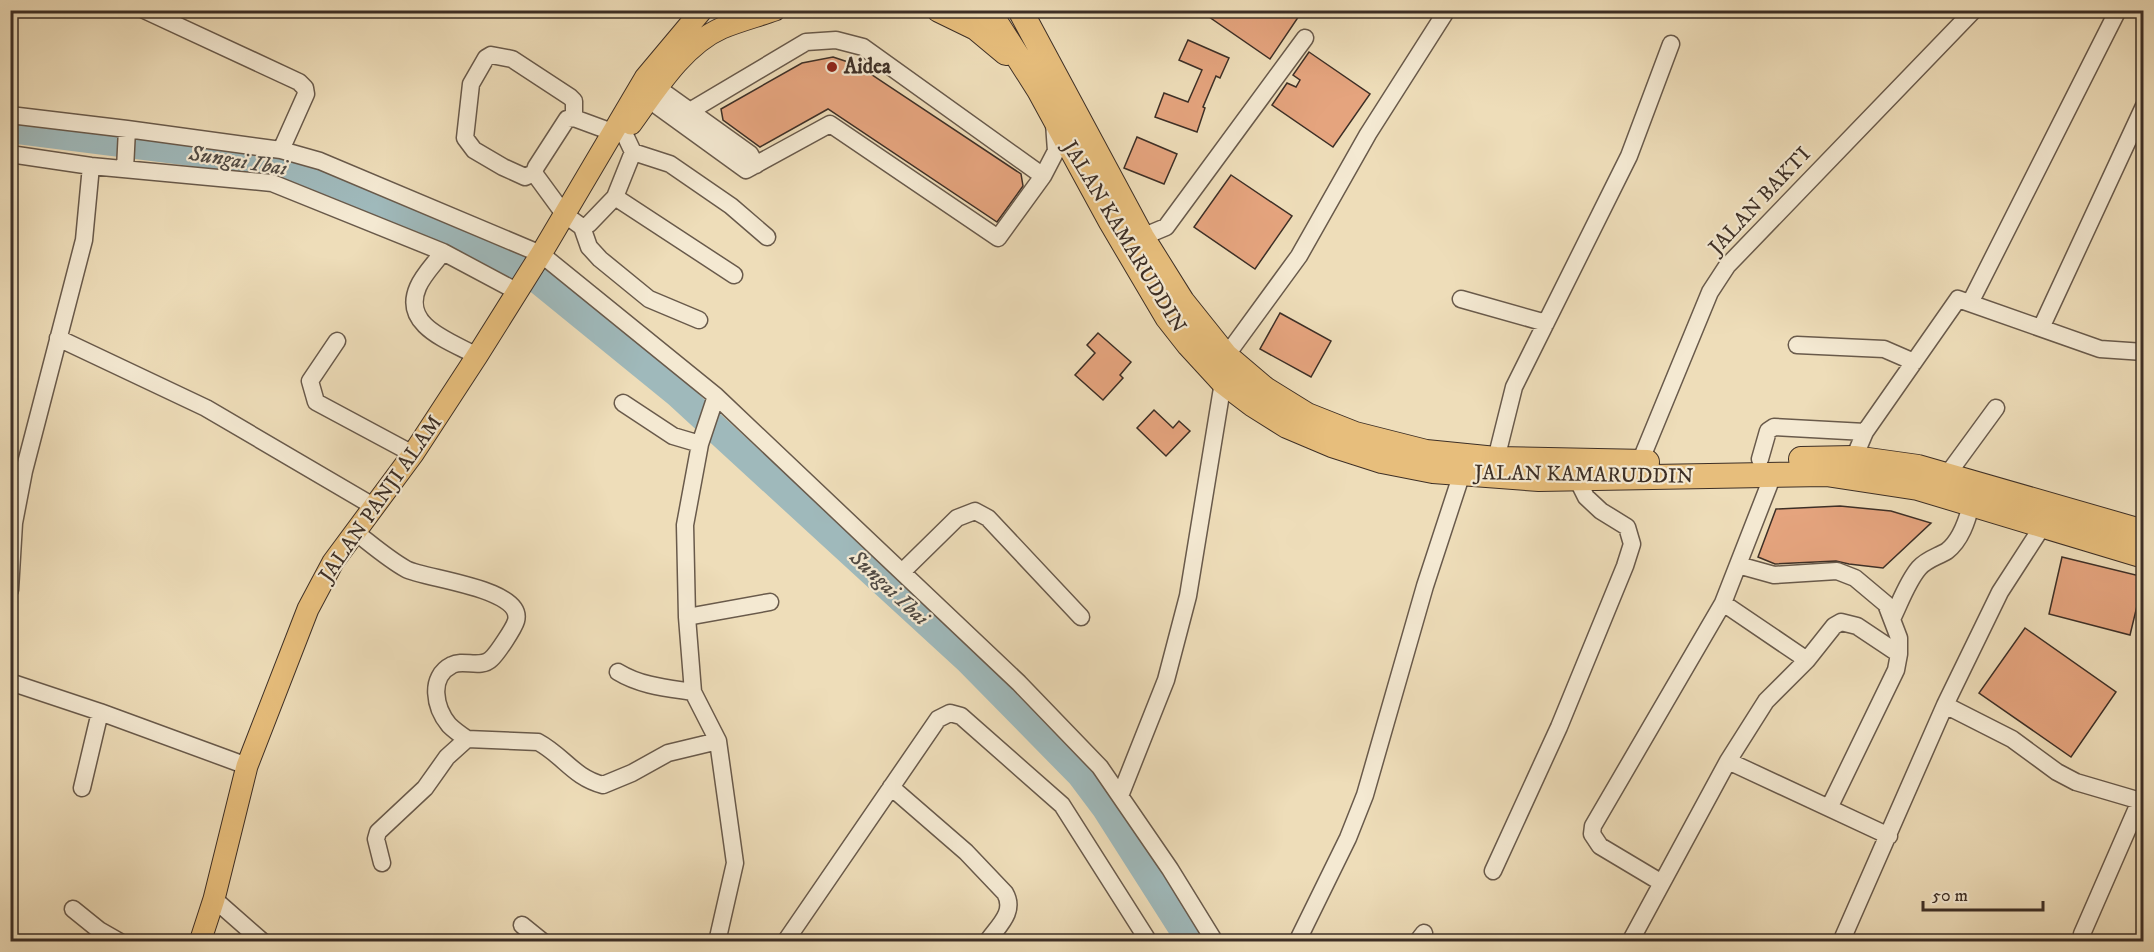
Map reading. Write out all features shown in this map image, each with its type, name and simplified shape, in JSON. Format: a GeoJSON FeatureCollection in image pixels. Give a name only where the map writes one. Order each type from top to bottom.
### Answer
{"type":"FeatureCollection","features":[{"type":"Feature","properties":{"kind":"highway"},"geometry":{"type":"LineString","coordinates":[[939,10],[976,28],[1002,48],[1039,90]]}},
{"type":"Feature","properties":{"kind":"highway","name":"JALAN KAMARUDDIN"},"geometry":{"type":"LineString","coordinates":[[988,10],[1039,90],[1110,222],[1167,317],[1223,382],[1287,426],[1332,445],[1382,461],[1433,471],[1539,479],[1577,479],[1766,467],[1854,458],[1918,467],[2144,531]]}},
{"type":"Feature","properties":{"kind":"highway","name":"JALAN KAMARUDDIN"},"geometry":{"type":"LineString","coordinates":[[1020,10],[1142,237],[1182,301],[1226,356],[1265,389],[1307,415],[1355,434],[1426,452],[1496,459],[1766,467],[1918,488],[2144,556]]}},
{"type":"Feature","properties":{"kind":"main road","name":"JALAN PANJI ALAM"},"geometry":{"type":"LineString","coordinates":[[647,89],[695,47],[721,28],[775,10]]}},
{"type":"Feature","properties":{"kind":"main road","name":"JALAN PANJI ALAM"},"geometry":{"type":"LineString","coordinates":[[200,942],[214,899],[247,766],[308,609],[333,562],[372,506],[413,454],[519,292],[564,214],[623,139],[647,89],[700,11]]}},
{"type":"Feature","properties":{"kind":"street"},"geometry":{"type":"LineString","coordinates":[[144,10],[299,82],[305,88],[306,94],[281,150]]}},
{"type":"Feature","properties":{"kind":"street"},"geometry":{"type":"LineString","coordinates":[[1226,356],[1299,256],[1368,134],[1447,10]]}},
{"type":"Feature","properties":{"kind":"street","name":"JALAN BAKTI"},"geometry":{"type":"LineString","coordinates":[[1640,462],[1710,292],[1727,266],[1974,10]]}},
{"type":"Feature","properties":{"kind":"street"},"geometry":{"type":"LineString","coordinates":[[1970,303],[2118,10]]}},
{"type":"Feature","properties":{"kind":"street"},"geometry":{"type":"LineString","coordinates":[[700,11],[721,28]]}},
{"type":"Feature","properties":{"kind":"street"},"geometry":{"type":"LineString","coordinates":[[1142,237],[1166,227],[1305,38]]}},
{"type":"Feature","properties":{"kind":"street"},"geometry":{"type":"LineString","coordinates":[[690,111],[806,42],[836,40],[863,47],[1043,176]]}},
{"type":"Feature","properties":{"kind":"street"},"geometry":{"type":"LineString","coordinates":[[1496,459],[1514,387],[1629,156],[1671,44]]}},
{"type":"Feature","properties":{"kind":"street"},"geometry":{"type":"LineString","coordinates":[[574,118],[574,101],[570,97],[512,59],[491,55],[486,58],[471,84],[465,138],[474,150],[525,177],[534,173],[567,119],[574,118],[623,139],[670,164],[731,206],[766,237]]}},
{"type":"Feature","properties":{"kind":"street"},"geometry":{"type":"LineString","coordinates":[[647,89],[690,111],[750,154],[756,165]]}},
{"type":"Feature","properties":{"kind":"street"},"geometry":{"type":"LineString","coordinates":[[647,89],[746,170],[830,124],[998,238],[1043,176],[1056,151],[1053,116]]}},
{"type":"Feature","properties":{"kind":"street"},"geometry":{"type":"LineString","coordinates":[[2041,328],[2144,106]]}},
{"type":"Feature","properties":{"kind":"street"},"geometry":{"type":"LineString","coordinates":[[10,116],[281,150],[320,161],[541,254],[716,396],[1018,683],[1100,767],[1170,869],[1215,942]]}},
{"type":"Feature","properties":{"kind":"street"},"geometry":{"type":"LineString","coordinates":[[125,163],[127,132]]}},
{"type":"Feature","properties":{"kind":"street"},"geometry":{"type":"LineString","coordinates":[[582,227],[589,224],[615,197],[623,139]]}},
{"type":"Feature","properties":{"kind":"street"},"geometry":{"type":"LineString","coordinates":[[10,154],[91,165],[125,163],[272,183],[443,252],[519,292]]}},
{"type":"Feature","properties":{"kind":"street"},"geometry":{"type":"LineString","coordinates":[[10,590],[14,523],[24,471],[84,240],[91,165]]}},
{"type":"Feature","properties":{"kind":"street"},"geometry":{"type":"LineString","coordinates":[[534,173],[564,214],[582,227],[589,247],[600,259],[649,299],[699,320]]}},
{"type":"Feature","properties":{"kind":"street"},"geometry":{"type":"LineString","coordinates":[[615,197],[734,275]]}},
{"type":"Feature","properties":{"kind":"street"},"geometry":{"type":"LineString","coordinates":[[443,252],[418,286],[413,305],[420,321],[431,330],[477,356]]}},
{"type":"Feature","properties":{"kind":"street"},"geometry":{"type":"LineString","coordinates":[[1461,298],[1546,323]]}},
{"type":"Feature","properties":{"kind":"street"},"geometry":{"type":"LineString","coordinates":[[1854,458],[1865,432],[1958,299],[2100,349],[2144,352]]}},
{"type":"Feature","properties":{"kind":"street"},"geometry":{"type":"LineString","coordinates":[[58,338],[206,408],[372,506]]}},
{"type":"Feature","properties":{"kind":"street"},"geometry":{"type":"LineString","coordinates":[[337,341],[310,381],[316,402],[413,454]]}},
{"type":"Feature","properties":{"kind":"street"},"geometry":{"type":"LineString","coordinates":[[1797,345],[1884,349],[1914,362]]}},
{"type":"Feature","properties":{"kind":"street"},"geometry":{"type":"LineString","coordinates":[[1120,796],[1166,680],[1188,596],[1223,382]]}},
{"type":"Feature","properties":{"kind":"street"},"geometry":{"type":"LineString","coordinates":[[716,396],[700,443],[685,525],[687,617],[693,692],[718,741],[735,863],[717,942]]}},
{"type":"Feature","properties":{"kind":"street"},"geometry":{"type":"LineString","coordinates":[[623,403],[673,436],[700,443]]}},
{"type":"Feature","properties":{"kind":"street"},"geometry":{"type":"LineString","coordinates":[[1947,475],[1996,408]]}},
{"type":"Feature","properties":{"kind":"street"},"geometry":{"type":"LineString","coordinates":[[1662,884],[1599,846],[1592,834],[1593,826],[1723,603],[1738,566],[1766,467],[1768,431],[1774,427],[1865,432]]}},
{"type":"Feature","properties":{"kind":"street"},"geometry":{"type":"LineString","coordinates":[[1297,942],[1348,838],[1365,795],[1425,586],[1462,473]]}},
{"type":"Feature","properties":{"kind":"street"},"geometry":{"type":"LineString","coordinates":[[1493,871],[1559,727],[1632,544],[1627,527],[1586,497],[1577,479]]}},
{"type":"Feature","properties":{"kind":"street"},"geometry":{"type":"LineString","coordinates":[[1892,619],[1918,569],[1930,558],[1946,551],[1957,540],[1966,524],[1971,505]]}},
{"type":"Feature","properties":{"kind":"street"},"geometry":{"type":"LineString","coordinates":[[902,572],[957,518],[975,511],[988,518],[1081,617]]}},
{"type":"Feature","properties":{"kind":"street"},"geometry":{"type":"LineString","coordinates":[[1841,942],[1946,705],[2000,592],[2042,527]]}},
{"type":"Feature","properties":{"kind":"street"},"geometry":{"type":"LineString","coordinates":[[354,531],[406,569],[477,587],[511,605],[516,612],[516,621],[491,660],[483,664],[453,664],[442,673],[435,689],[438,705],[449,724],[467,739],[538,742],[546,746],[580,776],[603,785],[632,773],[668,753],[718,741]]}},
{"type":"Feature","properties":{"kind":"street"},"geometry":{"type":"LineString","coordinates":[[1738,566],[1774,575],[1837,571],[1855,578],[1886,604],[1892,619],[1899,638],[1896,670],[1830,808]]}},
{"type":"Feature","properties":{"kind":"street"},"geometry":{"type":"LineString","coordinates":[[687,617],[770,602]]}},
{"type":"Feature","properties":{"kind":"street"},"geometry":{"type":"LineString","coordinates":[[1723,603],[1807,660]]}},
{"type":"Feature","properties":{"kind":"street"},"geometry":{"type":"LineString","coordinates":[[1630,942],[1728,761],[1766,701],[1807,660],[1834,626],[1841,622],[1857,626],[1899,654]]}},
{"type":"Feature","properties":{"kind":"street"},"geometry":{"type":"LineString","coordinates":[[618,672],[636,682],[693,692]]}},
{"type":"Feature","properties":{"kind":"street"},"geometry":{"type":"LineString","coordinates":[[10,682],[247,766]]}},
{"type":"Feature","properties":{"kind":"street"},"geometry":{"type":"LineString","coordinates":[[1946,705],[2012,739],[2057,772],[2076,782],[2142,801],[2082,934]]}},
{"type":"Feature","properties":{"kind":"street"},"geometry":{"type":"LineString","coordinates":[[81,788],[100,712]]}},
{"type":"Feature","properties":{"kind":"street"},"geometry":{"type":"LineString","coordinates":[[784,942],[938,719],[951,713],[961,716],[1062,805],[1149,942]]}},
{"type":"Feature","properties":{"kind":"street"},"geometry":{"type":"LineString","coordinates":[[382,864],[376,839],[378,832],[424,788],[447,757],[467,739]]}},
{"type":"Feature","properties":{"kind":"street"},"geometry":{"type":"LineString","coordinates":[[1728,761],[1889,836]]}},
{"type":"Feature","properties":{"kind":"street"},"geometry":{"type":"LineString","coordinates":[[891,787],[966,852],[1005,893],[1010,902],[1010,909],[987,942]]}},
{"type":"Feature","properties":{"kind":"street"},"geometry":{"type":"LineString","coordinates":[[214,899],[263,942]]}},
{"type":"Feature","properties":{"kind":"street"},"geometry":{"type":"LineString","coordinates":[[73,909],[99,930],[120,942]]}},
{"type":"Feature","properties":{"kind":"street"},"geometry":{"type":"LineString","coordinates":[[522,925],[543,942]]}},
{"type":"Feature","properties":{"kind":"building"},"geometry":{"type":"Polygon","coordinates":[[[1199,10],[1303,10],[1270,59],[1199,10]]]}},
{"type":"Feature","properties":{"kind":"building"},"geometry":{"type":"Polygon","coordinates":[[[1188,40],[1229,58],[1220,78],[1216,76],[1203,107],[1205,108],[1197,132],[1155,117],[1164,93],[1188,102],[1202,70],[1179,60],[1188,40]]]}},
{"type":"Feature","properties":{"kind":"building"},"geometry":{"type":"Polygon","coordinates":[[[1309,52],[1370,94],[1333,147],[1272,105],[1287,83],[1296,87],[1300,80],[1293,75],[1309,52]]]}},
{"type":"Feature","properties":{"kind":"building"},"geometry":{"type":"Polygon","coordinates":[[[833,57],[857,65],[1021,174],[1023,186],[997,222],[828,109],[760,147],[723,120],[721,109],[802,63],[833,57]]]}},
{"type":"Feature","properties":{"kind":"building"},"geometry":{"type":"Polygon","coordinates":[[[1137,137],[1177,154],[1164,184],[1124,168],[1137,137]]]}},
{"type":"Feature","properties":{"kind":"building"},"geometry":{"type":"Polygon","coordinates":[[[1231,175],[1292,216],[1255,269],[1194,227],[1231,175]]]}},
{"type":"Feature","properties":{"kind":"building"},"geometry":{"type":"Polygon","coordinates":[[[1280,313],[1331,341],[1311,377],[1260,349],[1280,313]]]}},
{"type":"Feature","properties":{"kind":"building"},"geometry":{"type":"Polygon","coordinates":[[[1098,333],[1131,362],[1120,375],[1123,378],[1103,400],[1075,375],[1095,353],[1087,345],[1098,333]]]}},
{"type":"Feature","properties":{"kind":"building"},"geometry":{"type":"Polygon","coordinates":[[[1154,410],[1173,428],[1179,421],[1190,431],[1166,456],[1137,428],[1154,410]]]}},
{"type":"Feature","properties":{"kind":"building"},"geometry":{"type":"Polygon","coordinates":[[[1840,506],[1891,511],[1931,523],[1883,568],[1836,561],[1775,564],[1758,557],[1776,509],[1840,506]]]}},
{"type":"Feature","properties":{"kind":"building"},"geometry":{"type":"Polygon","coordinates":[[[2062,557],[2144,577],[2130,635],[2049,614],[2062,557]]]}},
{"type":"Feature","properties":{"kind":"building"},"geometry":{"type":"Polygon","coordinates":[[[2025,628],[2116,692],[2071,757],[1979,693],[2025,628]]]}},
{"type":"Feature","properties":{"kind":"waterway","name":"Sungai Ibai"},"geometry":{"type":"LineString","coordinates":[[10,129],[270,162],[286,166],[349,190],[519,267]]}},
{"type":"Feature","properties":{"kind":"waterway","name":"Sungai Ibai"},"geometry":{"type":"LineString","coordinates":[[538,280],[678,394],[968,660],[1081,775],[1105,807],[1191,942]]}},
{"type":"Feature","properties":{"kind":"place","name":"Aidea"},"geometry":{"type":"Point","coordinates":[832,67]}}]}
